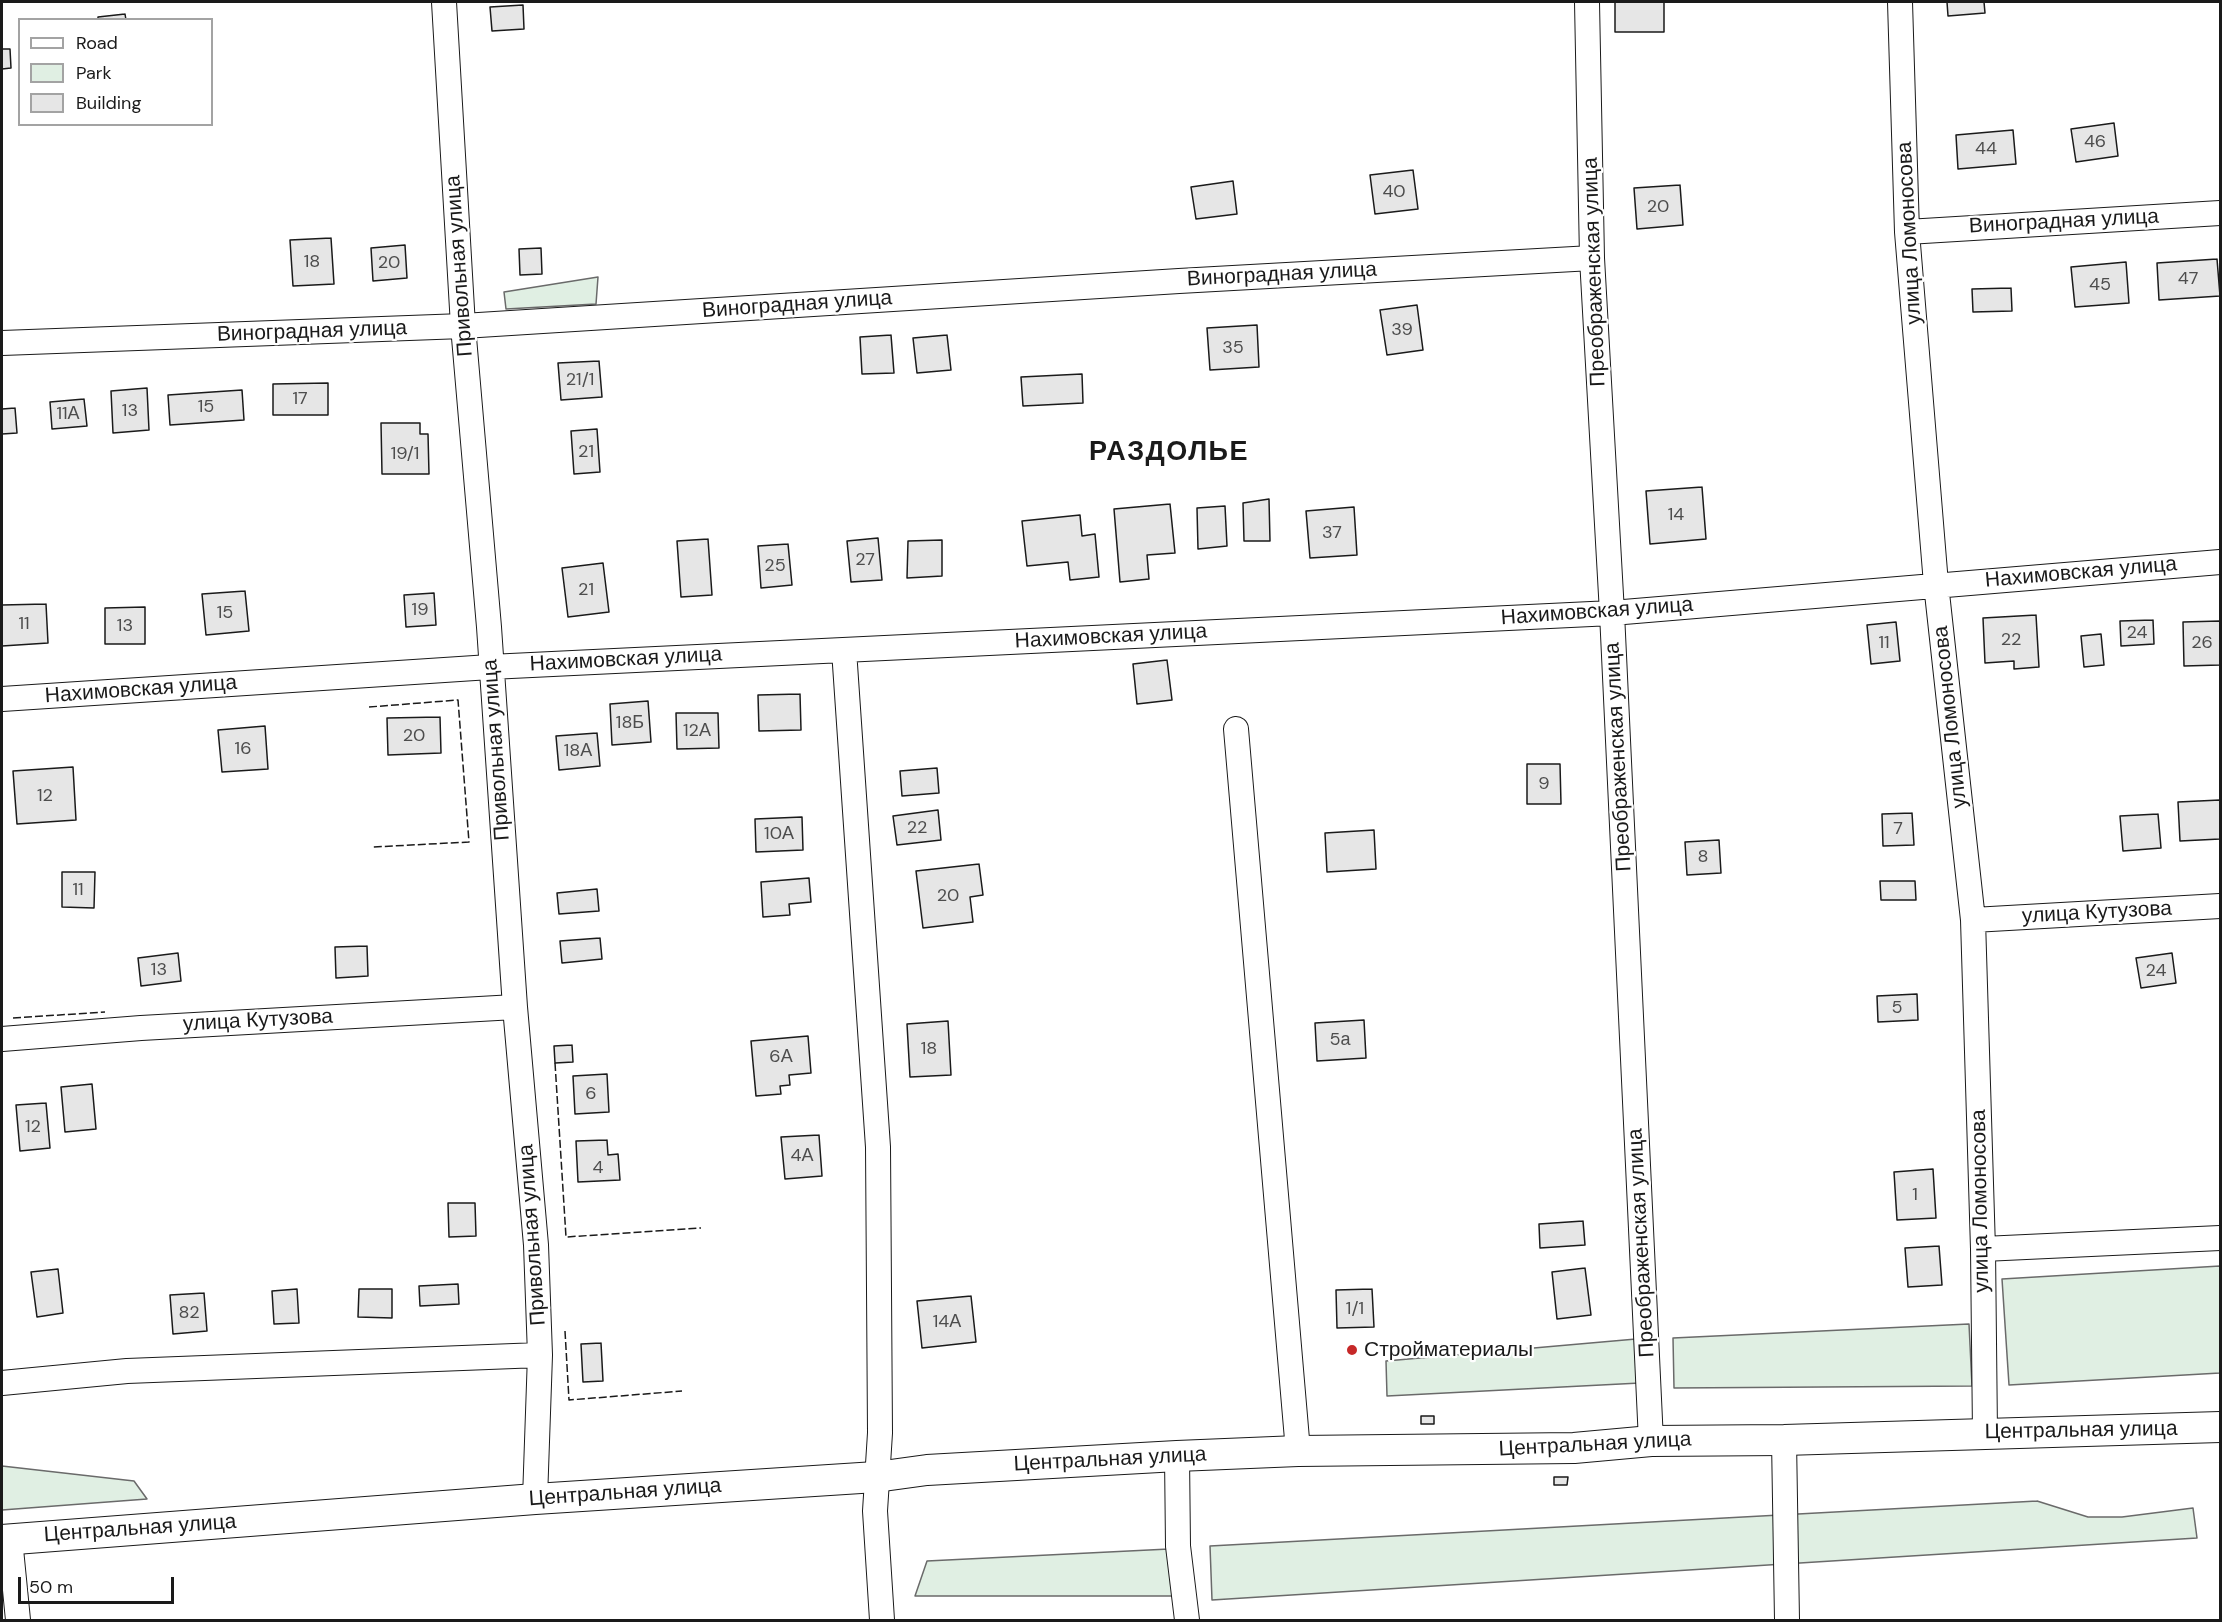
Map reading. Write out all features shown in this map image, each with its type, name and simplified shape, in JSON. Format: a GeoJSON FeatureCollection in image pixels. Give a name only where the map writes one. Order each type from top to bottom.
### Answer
{"type":"FeatureCollection","features":[{"type":"Feature","properties":{"kind":"main road","name":"Центральная улица"},"geometry":{"type":"LineString","coordinates":[[6,1539],[535,1499],[876,1477],[927,1470],[1177,1456],[1298,1450],[1574,1448],[1651,1441],[1784,1440],[2220,1428]]}},
{"type":"Feature","properties":{"kind":"street","name":"Привольная улица"},"geometry":{"type":"LineString","coordinates":[[444,2],[463,326],[515,1006],[536,1245],[540,1355],[535,1499]]}},
{"type":"Feature","properties":{"kind":"street","name":"Преображенская улица"},"geometry":{"type":"LineString","coordinates":[[1587,2],[1592,258],[1612,613],[1651,1441]]}},
{"type":"Feature","properties":{"kind":"street","name":"улица Ломоносова"},"geometry":{"type":"LineString","coordinates":[[1900,2],[1908,232],[1936,584],[1973,920],[1983,1249],[1985,1433]]}},
{"type":"Feature","properties":{"kind":"street","name":"Виноградная улица"},"geometry":{"type":"LineString","coordinates":[[1908,232],[2220,213]]}},
{"type":"Feature","properties":{"kind":"street","name":"Виноградная улица"},"geometry":{"type":"LineString","coordinates":[[2,343],[463,326],[1191,280],[1592,258]]}},
{"type":"Feature","properties":{"kind":"street","name":"Нахимовская улица"},"geometry":{"type":"LineString","coordinates":[[2,699],[490,667],[1612,613],[1936,584],[2220,562]]}},
{"type":"Feature","properties":{"kind":"street"},"geometry":{"type":"LineString","coordinates":[[844,650],[878,1147],[880,1433],[875,1510],[882,1620]]}},
{"type":"Feature","properties":{"kind":"street"},"geometry":{"type":"LineString","coordinates":[[1236,729],[1298,1450]]}},
{"type":"Feature","properties":{"kind":"street","name":"улица Кутузова"},"geometry":{"type":"LineString","coordinates":[[1973,920],[2220,906]]}},
{"type":"Feature","properties":{"kind":"street","name":"улица Кутузова"},"geometry":{"type":"LineString","coordinates":[[2,1039],[141,1028],[515,1006]]}},
{"type":"Feature","properties":{"kind":"street"},"geometry":{"type":"LineString","coordinates":[[1983,1249],[2220,1238]]}},
{"type":"Feature","properties":{"kind":"street"},"geometry":{"type":"LineString","coordinates":[[2,1383],[127,1371],[540,1355]]}},
{"type":"Feature","properties":{"kind":"street"},"geometry":{"type":"LineString","coordinates":[[1784,1440],[1786,1620]]}},
{"type":"Feature","properties":{"kind":"street"},"geometry":{"type":"LineString","coordinates":[[1177,1456],[1178,1546],[1187,1620]]}},
{"type":"Feature","properties":{"kind":"street"},"geometry":{"type":"LineString","coordinates":[[6,1539],[18,1620]]}},
{"type":"Feature","properties":{"kind":"green space"},"geometry":{"type":"Polygon","coordinates":[[[598,277],[596,304],[506,309],[504,292],[598,277]]]}},
{"type":"Feature","properties":{"kind":"green space"},"geometry":{"type":"Polygon","coordinates":[[[2220,1266],[2220,1373],[2009,1385],[2002,1279],[2220,1266]]]}},
{"type":"Feature","properties":{"kind":"green space"},"geometry":{"type":"Polygon","coordinates":[[[1969,1324],[1972,1386],[1674,1388],[1673,1338],[1969,1324]]]}},
{"type":"Feature","properties":{"kind":"green space"},"geometry":{"type":"Polygon","coordinates":[[[1636,1339],[1640,1383],[1387,1396],[1386,1361],[1636,1339]]]}},
{"type":"Feature","properties":{"kind":"green space"},"geometry":{"type":"Polygon","coordinates":[[[2,1466],[134,1481],[147,1499],[2,1510],[2,1466]]]}},
{"type":"Feature","properties":{"kind":"green space"},"geometry":{"type":"Polygon","coordinates":[[[2037,1501],[2088,1517],[2122,1517],[2193,1508],[2197,1538],[1212,1600],[1210,1546],[2037,1501]]]}},
{"type":"Feature","properties":{"kind":"green space"},"geometry":{"type":"Polygon","coordinates":[[[1169,1549],[1174,1596],[915,1596],[927,1561],[1169,1549]]]}},
{"type":"Feature","properties":{"kind":"building"},"geometry":{"type":"Polygon","coordinates":[[[1615,2],[1664,2],[1664,32],[1615,32],[1615,2]]]}},
{"type":"Feature","properties":{"kind":"building"},"geometry":{"type":"Polygon","coordinates":[[[1947,2],[1984,2],[1985,13],[1948,16],[1947,2]]]}},
{"type":"Feature","properties":{"kind":"building"},"geometry":{"type":"Polygon","coordinates":[[[523,5],[524,29],[492,31],[490,7],[523,5]]]}},
{"type":"Feature","properties":{"kind":"building"},"geometry":{"type":"Polygon","coordinates":[[[125,14],[126,18],[98,18],[125,14]]]}},
{"type":"Feature","properties":{"kind":"building"},"geometry":{"type":"Polygon","coordinates":[[[2,49],[10,49],[11,68],[2,69],[2,49]]]}},
{"type":"Feature","properties":{"kind":"building"},"geometry":{"type":"Polygon","coordinates":[[[2114,123],[2118,156],[2076,162],[2071,129],[2114,123]]]}},
{"type":"Feature","properties":{"kind":"building"},"geometry":{"type":"Polygon","coordinates":[[[2013,130],[2016,164],[1958,169],[1956,135],[2013,130]]]}},
{"type":"Feature","properties":{"kind":"building"},"geometry":{"type":"Polygon","coordinates":[[[1413,170],[1418,209],[1375,214],[1370,175],[1413,170]]]}},
{"type":"Feature","properties":{"kind":"building"},"geometry":{"type":"Polygon","coordinates":[[[1233,181],[1237,214],[1196,219],[1191,187],[1233,181]]]}},
{"type":"Feature","properties":{"kind":"building"},"geometry":{"type":"Polygon","coordinates":[[[1680,185],[1683,225],[1637,229],[1634,188],[1680,185]]]}},
{"type":"Feature","properties":{"kind":"building"},"geometry":{"type":"Polygon","coordinates":[[[331,238],[334,284],[293,286],[290,240],[331,238]]]}},
{"type":"Feature","properties":{"kind":"building"},"geometry":{"type":"Polygon","coordinates":[[[405,245],[407,278],[373,281],[371,248],[405,245]]]}},
{"type":"Feature","properties":{"kind":"building"},"geometry":{"type":"Polygon","coordinates":[[[541,248],[542,274],[520,275],[519,249],[541,248]]]}},
{"type":"Feature","properties":{"kind":"building"},"geometry":{"type":"Polygon","coordinates":[[[2217,259],[2220,296],[2159,300],[2157,263],[2217,259]]]}},
{"type":"Feature","properties":{"kind":"building"},"geometry":{"type":"Polygon","coordinates":[[[2126,262],[2129,303],[2075,307],[2071,267],[2126,262]]]}},
{"type":"Feature","properties":{"kind":"building"},"geometry":{"type":"Polygon","coordinates":[[[2011,288],[2012,311],[1973,312],[1972,289],[2011,288]]]}},
{"type":"Feature","properties":{"kind":"building"},"geometry":{"type":"Polygon","coordinates":[[[1417,305],[1423,350],[1387,355],[1380,310],[1417,305]]]}},
{"type":"Feature","properties":{"kind":"building"},"geometry":{"type":"Polygon","coordinates":[[[1257,325],[1259,367],[1210,370],[1207,328],[1257,325]]]}},
{"type":"Feature","properties":{"kind":"building"},"geometry":{"type":"Polygon","coordinates":[[[891,335],[894,373],[862,374],[860,337],[891,335]]]}},
{"type":"Feature","properties":{"kind":"building"},"geometry":{"type":"Polygon","coordinates":[[[947,335],[951,370],[917,373],[913,338],[947,335]]]}},
{"type":"Feature","properties":{"kind":"building"},"geometry":{"type":"Polygon","coordinates":[[[599,361],[602,397],[561,400],[558,363],[599,361]]]}},
{"type":"Feature","properties":{"kind":"building"},"geometry":{"type":"Polygon","coordinates":[[[1082,374],[1083,403],[1023,406],[1021,377],[1082,374]]]}},
{"type":"Feature","properties":{"kind":"building"},"geometry":{"type":"Polygon","coordinates":[[[328,383],[328,415],[273,415],[273,384],[328,383]]]}},
{"type":"Feature","properties":{"kind":"building"},"geometry":{"type":"Polygon","coordinates":[[[147,388],[149,430],[113,433],[111,391],[147,388]]]}},
{"type":"Feature","properties":{"kind":"building"},"geometry":{"type":"Polygon","coordinates":[[[242,390],[244,420],[170,425],[168,395],[242,390]]]}},
{"type":"Feature","properties":{"kind":"building"},"geometry":{"type":"Polygon","coordinates":[[[84,399],[87,426],[52,429],[50,402],[84,399]]]}},
{"type":"Feature","properties":{"kind":"building"},"geometry":{"type":"Polygon","coordinates":[[[15,408],[17,433],[2,434],[2,409],[15,408]]]}},
{"type":"Feature","properties":{"kind":"building"},"geometry":{"type":"Polygon","coordinates":[[[381,423],[420,423],[420,434],[428,434],[429,474],[382,474],[381,423]]]}},
{"type":"Feature","properties":{"kind":"building"},"geometry":{"type":"Polygon","coordinates":[[[597,429],[600,472],[574,474],[571,431],[597,429]]]}},
{"type":"Feature","properties":{"kind":"building"},"geometry":{"type":"Polygon","coordinates":[[[1702,487],[1706,539],[1650,544],[1646,491],[1702,487]]]}},
{"type":"Feature","properties":{"kind":"building"},"geometry":{"type":"Polygon","coordinates":[[[1269,499],[1270,541],[1244,541],[1243,503],[1269,499]]]}},
{"type":"Feature","properties":{"kind":"building"},"geometry":{"type":"Polygon","coordinates":[[[1170,504],[1175,553],[1147,555],[1149,579],[1120,582],[1114,509],[1170,504]]]}},
{"type":"Feature","properties":{"kind":"building"},"geometry":{"type":"Polygon","coordinates":[[[1225,506],[1227,546],[1198,549],[1197,508],[1225,506]]]}},
{"type":"Feature","properties":{"kind":"building"},"geometry":{"type":"Polygon","coordinates":[[[1354,507],[1357,555],[1310,558],[1306,511],[1354,507]]]}},
{"type":"Feature","properties":{"kind":"building"},"geometry":{"type":"Polygon","coordinates":[[[1080,515],[1082,536],[1095,534],[1099,577],[1070,580],[1068,562],[1027,566],[1022,521],[1080,515]]]}},
{"type":"Feature","properties":{"kind":"building"},"geometry":{"type":"Polygon","coordinates":[[[878,538],[882,580],[851,582],[847,541],[878,538]]]}},
{"type":"Feature","properties":{"kind":"building"},"geometry":{"type":"Polygon","coordinates":[[[708,539],[712,595],[681,597],[677,541],[708,539]]]}},
{"type":"Feature","properties":{"kind":"building"},"geometry":{"type":"Polygon","coordinates":[[[942,540],[942,576],[907,578],[908,541],[942,540]]]}},
{"type":"Feature","properties":{"kind":"building"},"geometry":{"type":"Polygon","coordinates":[[[788,544],[792,585],[761,588],[758,546],[788,544]]]}},
{"type":"Feature","properties":{"kind":"building"},"geometry":{"type":"Polygon","coordinates":[[[603,563],[609,612],[568,617],[562,568],[603,563]]]}},
{"type":"Feature","properties":{"kind":"building"},"geometry":{"type":"Polygon","coordinates":[[[245,591],[249,631],[206,635],[202,594],[245,591]]]}},
{"type":"Feature","properties":{"kind":"building"},"geometry":{"type":"Polygon","coordinates":[[[434,593],[436,625],[406,627],[404,595],[434,593]]]}},
{"type":"Feature","properties":{"kind":"building"},"geometry":{"type":"Polygon","coordinates":[[[46,604],[48,643],[2,646],[2,605],[46,604]]]}},
{"type":"Feature","properties":{"kind":"building"},"geometry":{"type":"Polygon","coordinates":[[[145,607],[145,644],[105,644],[105,608],[145,607]]]}},
{"type":"Feature","properties":{"kind":"building"},"geometry":{"type":"Polygon","coordinates":[[[2036,615],[2039,667],[2014,669],[2014,661],[1985,663],[1983,618],[2036,615]]]}},
{"type":"Feature","properties":{"kind":"building"},"geometry":{"type":"Polygon","coordinates":[[[2153,620],[2154,644],[2121,646],[2120,621],[2153,620]]]}},
{"type":"Feature","properties":{"kind":"building"},"geometry":{"type":"Polygon","coordinates":[[[2220,621],[2220,665],[2184,666],[2183,622],[2220,621]]]}},
{"type":"Feature","properties":{"kind":"building"},"geometry":{"type":"Polygon","coordinates":[[[1896,622],[1900,661],[1871,664],[1867,625],[1896,622]]]}},
{"type":"Feature","properties":{"kind":"building"},"geometry":{"type":"Polygon","coordinates":[[[2101,634],[2104,665],[2084,667],[2081,636],[2101,634]]]}},
{"type":"Feature","properties":{"kind":"building"},"geometry":{"type":"Polygon","coordinates":[[[1167,660],[1172,700],[1137,704],[1133,664],[1167,660]]]}},
{"type":"Feature","properties":{"kind":"building"},"geometry":{"type":"Polygon","coordinates":[[[800,694],[801,730],[759,731],[758,695],[800,694]]]}},
{"type":"Feature","properties":{"kind":"building"},"geometry":{"type":"Polygon","coordinates":[[[648,701],[651,742],[612,745],[610,704],[648,701]]]}},
{"type":"Feature","properties":{"kind":"building"},"geometry":{"type":"Polygon","coordinates":[[[676,713],[718,713],[719,748],[677,749],[676,713]]]}},
{"type":"Feature","properties":{"kind":"building"},"geometry":{"type":"Polygon","coordinates":[[[440,717],[441,753],[388,755],[387,718],[440,717]]]}},
{"type":"Feature","properties":{"kind":"building"},"geometry":{"type":"Polygon","coordinates":[[[265,726],[268,769],[222,772],[218,730],[265,726]]]}},
{"type":"Feature","properties":{"kind":"building"},"geometry":{"type":"Polygon","coordinates":[[[597,733],[600,766],[559,770],[556,736],[597,733]]]}},
{"type":"Feature","properties":{"kind":"building"},"geometry":{"type":"Polygon","coordinates":[[[1527,764],[1560,764],[1561,804],[1527,804],[1527,764]]]}},
{"type":"Feature","properties":{"kind":"building"},"geometry":{"type":"Polygon","coordinates":[[[73,767],[76,820],[17,824],[13,771],[73,767]]]}},
{"type":"Feature","properties":{"kind":"building"},"geometry":{"type":"Polygon","coordinates":[[[937,768],[939,793],[902,796],[900,771],[937,768]]]}},
{"type":"Feature","properties":{"kind":"building"},"geometry":{"type":"Polygon","coordinates":[[[2220,800],[2220,839],[2180,841],[2178,802],[2220,800]]]}},
{"type":"Feature","properties":{"kind":"building"},"geometry":{"type":"Polygon","coordinates":[[[938,810],[941,840],[897,845],[893,816],[938,810]]]}},
{"type":"Feature","properties":{"kind":"building"},"geometry":{"type":"Polygon","coordinates":[[[1912,813],[1914,845],[1883,846],[1882,814],[1912,813]]]}},
{"type":"Feature","properties":{"kind":"building"},"geometry":{"type":"Polygon","coordinates":[[[2158,814],[2161,848],[2123,851],[2120,816],[2158,814]]]}},
{"type":"Feature","properties":{"kind":"building"},"geometry":{"type":"Polygon","coordinates":[[[802,817],[803,850],[756,852],[755,819],[802,817]]]}},
{"type":"Feature","properties":{"kind":"building"},"geometry":{"type":"Polygon","coordinates":[[[1374,830],[1376,869],[1327,872],[1325,833],[1374,830]]]}},
{"type":"Feature","properties":{"kind":"building"},"geometry":{"type":"Polygon","coordinates":[[[1719,840],[1721,873],[1687,875],[1685,842],[1719,840]]]}},
{"type":"Feature","properties":{"kind":"building"},"geometry":{"type":"Polygon","coordinates":[[[979,864],[983,895],[970,897],[973,922],[923,928],[916,871],[979,864]]]}},
{"type":"Feature","properties":{"kind":"building"},"geometry":{"type":"Polygon","coordinates":[[[62,872],[95,872],[94,908],[62,907],[62,872]]]}},
{"type":"Feature","properties":{"kind":"building"},"geometry":{"type":"Polygon","coordinates":[[[809,878],[811,902],[789,904],[790,915],[763,917],[761,882],[809,878]]]}},
{"type":"Feature","properties":{"kind":"building"},"geometry":{"type":"Polygon","coordinates":[[[1880,881],[1915,881],[1916,900],[1881,900],[1880,881]]]}},
{"type":"Feature","properties":{"kind":"building"},"geometry":{"type":"Polygon","coordinates":[[[597,889],[599,911],[559,914],[557,893],[597,889]]]}},
{"type":"Feature","properties":{"kind":"building"},"geometry":{"type":"Polygon","coordinates":[[[600,938],[602,959],[562,963],[560,941],[600,938]]]}},
{"type":"Feature","properties":{"kind":"building"},"geometry":{"type":"Polygon","coordinates":[[[367,946],[368,976],[336,978],[335,947],[367,946]]]}},
{"type":"Feature","properties":{"kind":"building"},"geometry":{"type":"Polygon","coordinates":[[[178,953],[181,981],[141,986],[138,958],[178,953]]]}},
{"type":"Feature","properties":{"kind":"building"},"geometry":{"type":"Polygon","coordinates":[[[2172,953],[2176,983],[2141,988],[2136,958],[2172,953]]]}},
{"type":"Feature","properties":{"kind":"building"},"geometry":{"type":"Polygon","coordinates":[[[1917,994],[1918,1020],[1878,1022],[1877,996],[1917,994]]]}},
{"type":"Feature","properties":{"kind":"building"},"geometry":{"type":"Polygon","coordinates":[[[1364,1020],[1366,1058],[1317,1061],[1315,1023],[1364,1020]]]}},
{"type":"Feature","properties":{"kind":"building"},"geometry":{"type":"Polygon","coordinates":[[[948,1021],[951,1075],[910,1077],[907,1024],[948,1021]]]}},
{"type":"Feature","properties":{"kind":"building"},"geometry":{"type":"Polygon","coordinates":[[[808,1036],[811,1073],[789,1075],[790,1085],[780,1086],[781,1094],[756,1096],[751,1041],[808,1036]]]}},
{"type":"Feature","properties":{"kind":"building"},"geometry":{"type":"Polygon","coordinates":[[[572,1045],[573,1062],[555,1063],[554,1046],[572,1045]]]}},
{"type":"Feature","properties":{"kind":"building"},"geometry":{"type":"Polygon","coordinates":[[[607,1074],[609,1112],[575,1114],[573,1076],[607,1074]]]}},
{"type":"Feature","properties":{"kind":"building"},"geometry":{"type":"Polygon","coordinates":[[[92,1084],[96,1129],[65,1132],[61,1087],[92,1084]]]}},
{"type":"Feature","properties":{"kind":"building"},"geometry":{"type":"Polygon","coordinates":[[[46,1103],[50,1148],[20,1151],[16,1105],[46,1103]]]}},
{"type":"Feature","properties":{"kind":"building"},"geometry":{"type":"Polygon","coordinates":[[[819,1135],[822,1176],[785,1179],[781,1137],[819,1135]]]}},
{"type":"Feature","properties":{"kind":"building"},"geometry":{"type":"Polygon","coordinates":[[[607,1140],[608,1155],[618,1154],[620,1180],[578,1182],[576,1141],[607,1140]]]}},
{"type":"Feature","properties":{"kind":"building"},"geometry":{"type":"Polygon","coordinates":[[[1933,1169],[1936,1218],[1897,1220],[1894,1172],[1933,1169]]]}},
{"type":"Feature","properties":{"kind":"building"},"geometry":{"type":"Polygon","coordinates":[[[448,1203],[475,1203],[476,1236],[449,1237],[448,1203]]]}},
{"type":"Feature","properties":{"kind":"building"},"geometry":{"type":"Polygon","coordinates":[[[1583,1221],[1585,1245],[1540,1248],[1539,1224],[1583,1221]]]}},
{"type":"Feature","properties":{"kind":"building"},"geometry":{"type":"Polygon","coordinates":[[[1939,1246],[1942,1285],[1908,1287],[1905,1248],[1939,1246]]]}},
{"type":"Feature","properties":{"kind":"building"},"geometry":{"type":"Polygon","coordinates":[[[1585,1268],[1591,1315],[1557,1319],[1552,1272],[1585,1268]]]}},
{"type":"Feature","properties":{"kind":"building"},"geometry":{"type":"Polygon","coordinates":[[[58,1269],[63,1313],[37,1317],[31,1272],[58,1269]]]}},
{"type":"Feature","properties":{"kind":"building"},"geometry":{"type":"Polygon","coordinates":[[[458,1284],[459,1304],[420,1306],[419,1286],[458,1284]]]}},
{"type":"Feature","properties":{"kind":"building"},"geometry":{"type":"Polygon","coordinates":[[[297,1289],[299,1323],[274,1324],[272,1291],[297,1289]]]}},
{"type":"Feature","properties":{"kind":"building"},"geometry":{"type":"Polygon","coordinates":[[[359,1289],[392,1289],[392,1318],[358,1317],[359,1289]]]}},
{"type":"Feature","properties":{"kind":"building"},"geometry":{"type":"Polygon","coordinates":[[[1372,1289],[1374,1327],[1337,1328],[1336,1290],[1372,1289]]]}},
{"type":"Feature","properties":{"kind":"building"},"geometry":{"type":"Polygon","coordinates":[[[204,1293],[207,1331],[173,1334],[170,1295],[204,1293]]]}},
{"type":"Feature","properties":{"kind":"building"},"geometry":{"type":"Polygon","coordinates":[[[971,1296],[976,1342],[922,1348],[917,1301],[971,1296]]]}},
{"type":"Feature","properties":{"kind":"building"},"geometry":{"type":"Polygon","coordinates":[[[601,1343],[603,1381],[583,1382],[581,1344],[601,1343]]]}},
{"type":"Feature","properties":{"kind":"building"},"geometry":{"type":"Polygon","coordinates":[[[1421,1416],[1434,1416],[1434,1424],[1421,1424],[1421,1416]]]}},
{"type":"Feature","properties":{"kind":"building"},"geometry":{"type":"Polygon","coordinates":[[[1554,1477],[1568,1477],[1567,1485],[1554,1485],[1554,1477]]]}},
{"type":"Feature","properties":{"kind":"fence"},"geometry":{"type":"LineString","coordinates":[[369,707],[458,700],[469,842],[373,847]]}},
{"type":"Feature","properties":{"kind":"fence"},"geometry":{"type":"LineString","coordinates":[[13,1018],[105,1012]]}},
{"type":"Feature","properties":{"kind":"fence"},"geometry":{"type":"LineString","coordinates":[[555,1063],[566,1237],[701,1228]]}},
{"type":"Feature","properties":{"kind":"fence"},"geometry":{"type":"LineString","coordinates":[[565,1331],[569,1400],[682,1391]]}},
{"type":"Feature","properties":{"kind":"place","name":"Стройматериалы"},"geometry":{"type":"Point","coordinates":[1352,1350]}},
{"type":"Feature","properties":{"kind":"district","name":"РАЗДОЛЬЕ"},"geometry":{"type":"Point","coordinates":[1169,453]}}]}
